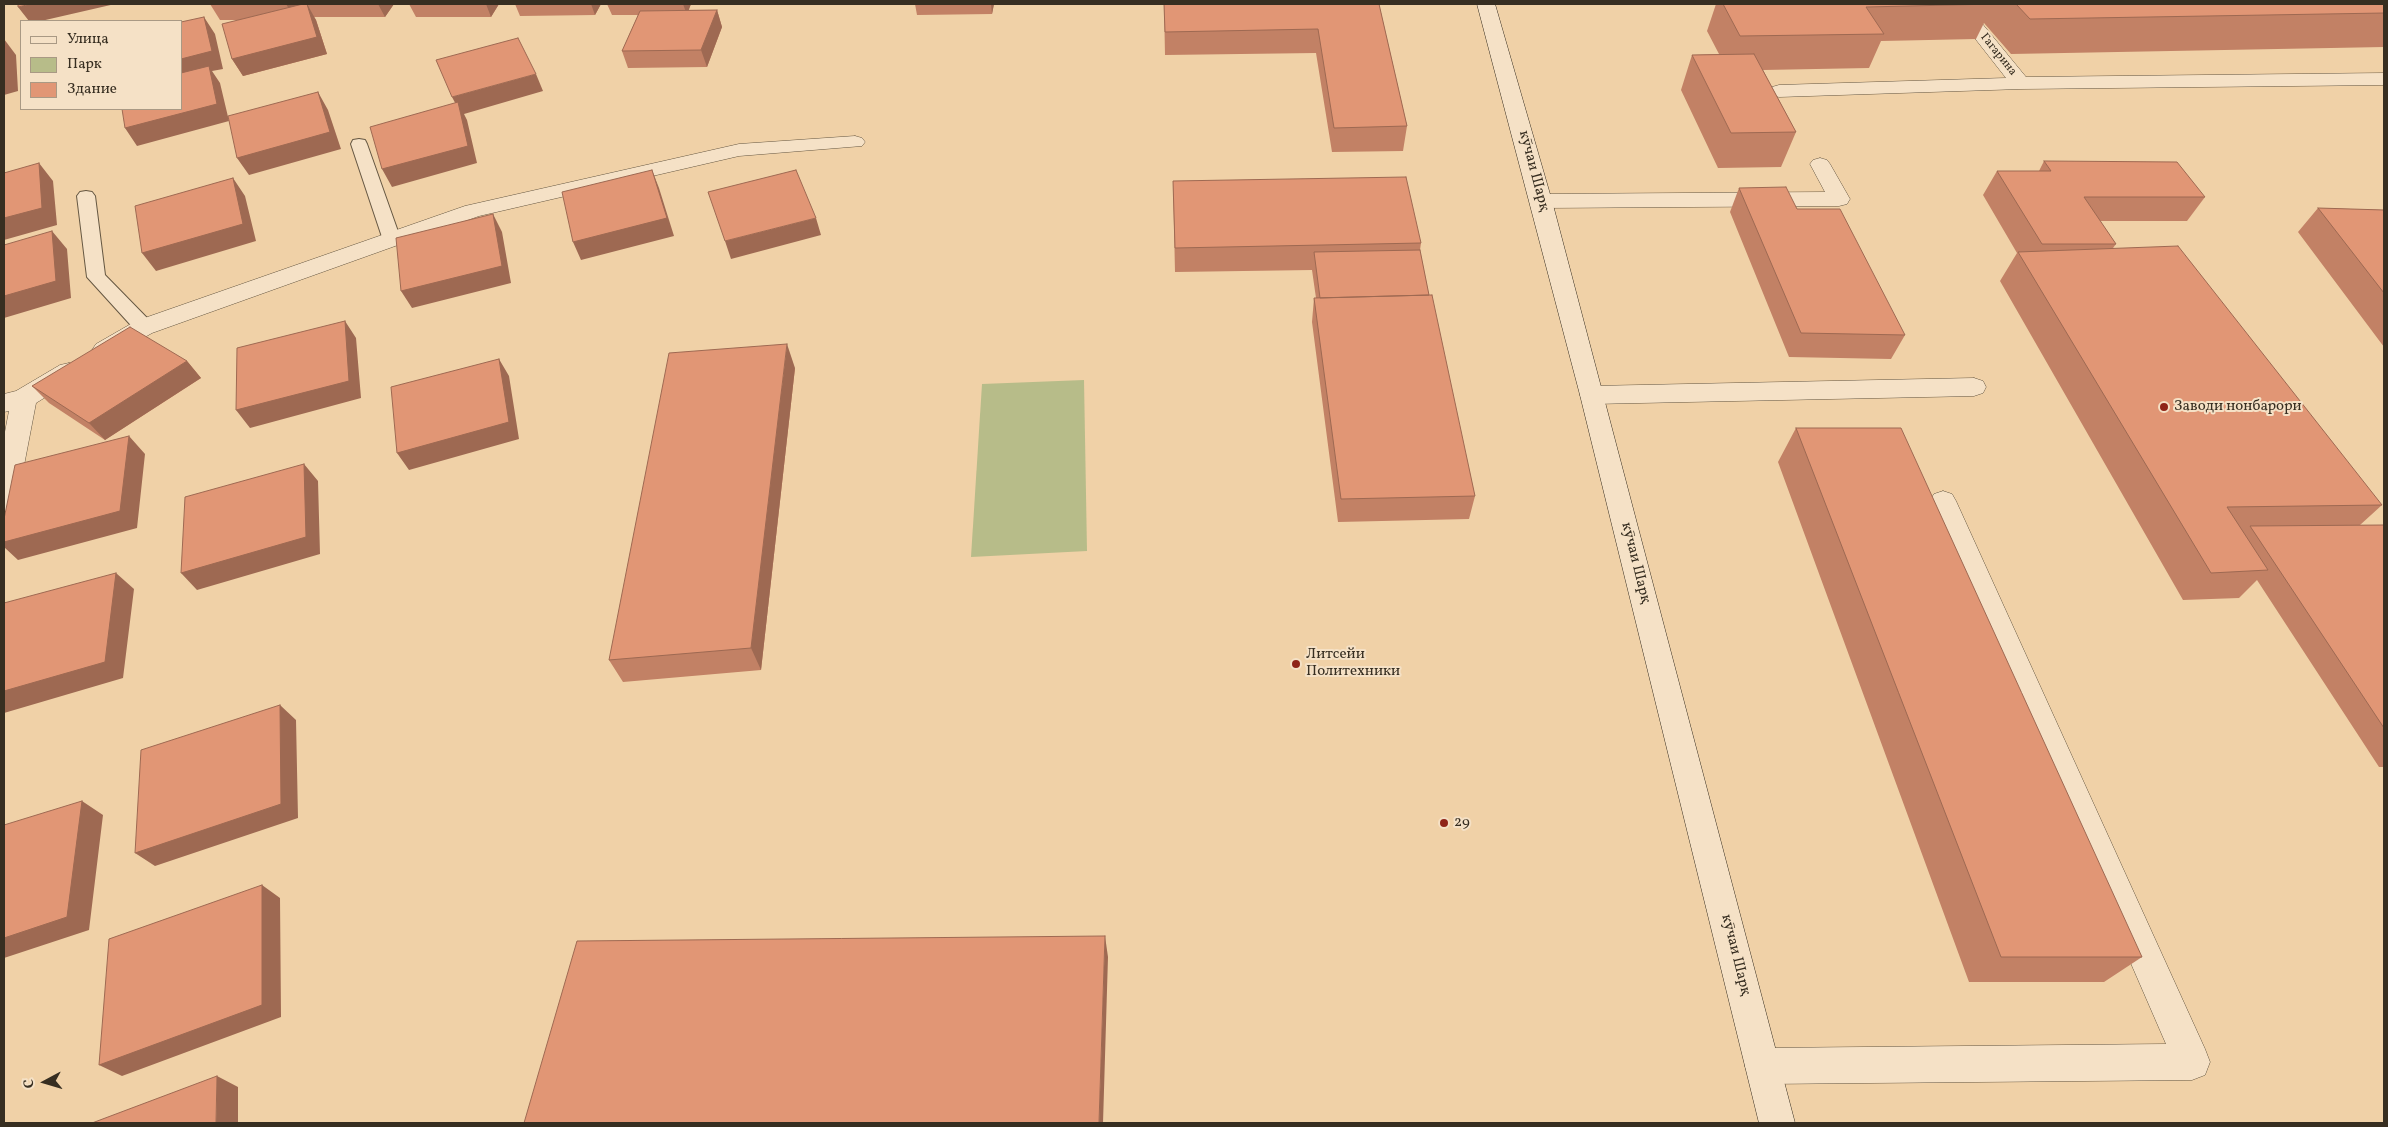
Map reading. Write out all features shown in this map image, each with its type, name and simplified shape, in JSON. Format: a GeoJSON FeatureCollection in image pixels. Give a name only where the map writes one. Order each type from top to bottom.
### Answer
{"type":"FeatureCollection","features":[{"type":"Feature","properties":{"kind":"street","name":"кӯчаи Шарқ"},"geometry":{"type":"LineString","coordinates":[[1486,4],[1541,201],[1592,395],[1777,1123]]}},
{"type":"Feature","properties":{"kind":"street","name":"Гагарина"},"geometry":{"type":"LineString","coordinates":[[1957,4],[2021,83]]}},
{"type":"Feature","properties":{"kind":"street"},"geometry":{"type":"LineString","coordinates":[[1779,91],[2021,83],[2384,79]]}},
{"type":"Feature","properties":{"kind":"street"},"geometry":{"type":"LineString","coordinates":[[4,502],[14,400],[144,327],[473,210],[739,150],[856,142]]}},
{"type":"Feature","properties":{"kind":"street"},"geometry":{"type":"LineString","coordinates":[[1541,201],[1839,199],[1820,164]]}},
{"type":"Feature","properties":{"kind":"street"},"geometry":{"type":"LineString","coordinates":[[1592,395],[1974,387]]}},
{"type":"Feature","properties":{"kind":"street"},"geometry":{"type":"LineString","coordinates":[[1763,1066],[2192,1062],[1943,501]]}},
{"type":"Feature","properties":{"kind":"lane"},"geometry":{"type":"LineString","coordinates":[[359,144],[392,240]]}},
{"type":"Feature","properties":{"kind":"lane"},"geometry":{"type":"LineString","coordinates":[[86,196],[96,277],[144,327]]}},
{"type":"Feature","properties":{"kind":"green space"},"geometry":{"type":"Polygon","coordinates":[[[1084,380],[1087,551],[971,557],[982,384],[1084,380]]]}},
{"type":"Feature","properties":{"kind":"building"},"geometry":{"type":"Polygon","coordinates":[[[18,4],[31,4],[18,7],[18,4]]]}},
{"type":"Feature","properties":{"kind":"building"},"geometry":{"type":"Polygon","coordinates":[[[307,4],[317,37],[232,59],[222,24],[307,4]]]}},
{"type":"Feature","properties":{"kind":"building"},"geometry":{"type":"Polygon","coordinates":[[[1164,4],[1379,4],[1407,126],[1334,128],[1318,29],[1165,32],[1164,4]]]}},
{"type":"Feature","properties":{"kind":"building"},"geometry":{"type":"Polygon","coordinates":[[[1723,4],[1994,4],[1866,7],[1884,34],[1740,36],[1723,4]]]}},
{"type":"Feature","properties":{"kind":"building"},"geometry":{"type":"Polygon","coordinates":[[[2016,4],[2384,4],[2384,13],[2030,19],[2016,4]]]}},
{"type":"Feature","properties":{"kind":"building"},"geometry":{"type":"Polygon","coordinates":[[[717,10],[701,50],[622,51],[640,11],[717,10]]]}},
{"type":"Feature","properties":{"kind":"building"},"geometry":{"type":"Polygon","coordinates":[[[204,17],[212,51],[182,59],[182,22],[204,17]]]}},
{"type":"Feature","properties":{"kind":"building"},"geometry":{"type":"Polygon","coordinates":[[[518,38],[536,74],[452,97],[436,60],[518,38]]]}},
{"type":"Feature","properties":{"kind":"building"},"geometry":{"type":"Polygon","coordinates":[[[1754,54],[1796,132],[1731,133],[1692,55],[1754,54]]]}},
{"type":"Feature","properties":{"kind":"building"},"geometry":{"type":"Polygon","coordinates":[[[209,66],[217,104],[125,128],[122,110],[182,110],[182,73],[209,66]]]}},
{"type":"Feature","properties":{"kind":"building"},"geometry":{"type":"Polygon","coordinates":[[[318,92],[330,132],[237,158],[228,116],[318,92]]]}},
{"type":"Feature","properties":{"kind":"building"},"geometry":{"type":"Polygon","coordinates":[[[458,102],[468,146],[382,169],[370,127],[458,102]]]}},
{"type":"Feature","properties":{"kind":"building"},"geometry":{"type":"Polygon","coordinates":[[[2044,161],[2177,162],[2205,197],[2084,197],[2116,244],[2042,244],[1997,171],[2051,171],[2044,161]]]}},
{"type":"Feature","properties":{"kind":"building"},"geometry":{"type":"Polygon","coordinates":[[[39,163],[42,208],[4,218],[4,173],[39,163]]]}},
{"type":"Feature","properties":{"kind":"building"},"geometry":{"type":"Polygon","coordinates":[[[652,170],[667,218],[573,242],[562,192],[652,170]]]}},
{"type":"Feature","properties":{"kind":"building"},"geometry":{"type":"Polygon","coordinates":[[[796,170],[816,218],[725,241],[708,192],[796,170]]]}},
{"type":"Feature","properties":{"kind":"building"},"geometry":{"type":"Polygon","coordinates":[[[1406,177],[1421,243],[1175,248],[1173,181],[1406,177]]]}},
{"type":"Feature","properties":{"kind":"building"},"geometry":{"type":"Polygon","coordinates":[[[233,178],[243,224],[142,253],[135,206],[233,178]]]}},
{"type":"Feature","properties":{"kind":"building"},"geometry":{"type":"Polygon","coordinates":[[[1786,187],[1797,209],[1840,209],[1905,335],[1801,333],[1739,188],[1786,187]]]}},
{"type":"Feature","properties":{"kind":"building"},"geometry":{"type":"Polygon","coordinates":[[[2318,208],[2384,210],[2384,293],[2318,208]]]}},
{"type":"Feature","properties":{"kind":"building"},"geometry":{"type":"Polygon","coordinates":[[[493,214],[502,266],[401,291],[396,238],[493,214]]]}},
{"type":"Feature","properties":{"kind":"building"},"geometry":{"type":"Polygon","coordinates":[[[52,231],[56,281],[4,296],[4,245],[52,231]]]}},
{"type":"Feature","properties":{"kind":"building","name":"Заводи нонбарори"},"geometry":{"type":"Polygon","coordinates":[[[2178,246],[2382,505],[2227,507],[2268,570],[2211,573],[2018,252],[2178,246]]]}},
{"type":"Feature","properties":{"kind":"building"},"geometry":{"type":"Polygon","coordinates":[[[1420,250],[1429,295],[1320,298],[1314,252],[1420,250]]]}},
{"type":"Feature","properties":{"kind":"building"},"geometry":{"type":"Polygon","coordinates":[[[1432,295],[1475,496],[1341,499],[1314,298],[1432,295]]]}},
{"type":"Feature","properties":{"kind":"building"},"geometry":{"type":"Polygon","coordinates":[[[345,321],[349,381],[236,410],[237,348],[345,321]]]}},
{"type":"Feature","properties":{"kind":"building"},"geometry":{"type":"Polygon","coordinates":[[[130,327],[187,361],[89,423],[32,386],[130,327]]]}},
{"type":"Feature","properties":{"kind":"building"},"geometry":{"type":"Polygon","coordinates":[[[787,344],[751,648],[609,660],[669,353],[787,344]]]}},
{"type":"Feature","properties":{"kind":"building"},"geometry":{"type":"Polygon","coordinates":[[[499,359],[509,422],[397,453],[391,387],[499,359]]]}},
{"type":"Feature","properties":{"kind":"building"},"geometry":{"type":"Polygon","coordinates":[[[1796,428],[1901,428],[2142,957],[2001,957],[1796,428]]]}},
{"type":"Feature","properties":{"kind":"building"},"geometry":{"type":"Polygon","coordinates":[[[129,436],[120,511],[4,542],[4,519],[15,465],[129,436]]]}},
{"type":"Feature","properties":{"kind":"building"},"geometry":{"type":"Polygon","coordinates":[[[304,464],[306,537],[181,573],[185,497],[304,464]]]}},
{"type":"Feature","properties":{"kind":"building"},"geometry":{"type":"Polygon","coordinates":[[[2384,525],[2384,728],[2250,526],[2384,525]]]}},
{"type":"Feature","properties":{"kind":"building"},"geometry":{"type":"Polygon","coordinates":[[[116,573],[105,662],[4,691],[4,603],[116,573]]]}},
{"type":"Feature","properties":{"kind":"building"},"geometry":{"type":"Polygon","coordinates":[[[280,705],[281,804],[135,853],[141,750],[280,705]]]}},
{"type":"Feature","properties":{"kind":"building"},"geometry":{"type":"Polygon","coordinates":[[[82,801],[67,917],[4,938],[4,825],[82,801]]]}},
{"type":"Feature","properties":{"kind":"building"},"geometry":{"type":"Polygon","coordinates":[[[262,885],[262,1005],[99,1065],[109,939],[262,885]]]}},
{"type":"Feature","properties":{"kind":"building"},"geometry":{"type":"Polygon","coordinates":[[[1105,936],[1099,1123],[524,1123],[577,941],[1105,936]]]}},
{"type":"Feature","properties":{"kind":"building"},"geometry":{"type":"Polygon","coordinates":[[[217,1076],[216,1123],[92,1123],[217,1076]]]}},
{"type":"Feature","properties":{"kind":"place","name":"Заводи нонбарори"},"geometry":{"type":"Point","coordinates":[2164,407]}},
{"type":"Feature","properties":{"kind":"place","name":"Литсейи Политехники"},"geometry":{"type":"Point","coordinates":[1296,664]}},
{"type":"Feature","properties":{"kind":"place","name":"29"},"geometry":{"type":"Point","coordinates":[1444,823]}}]}
